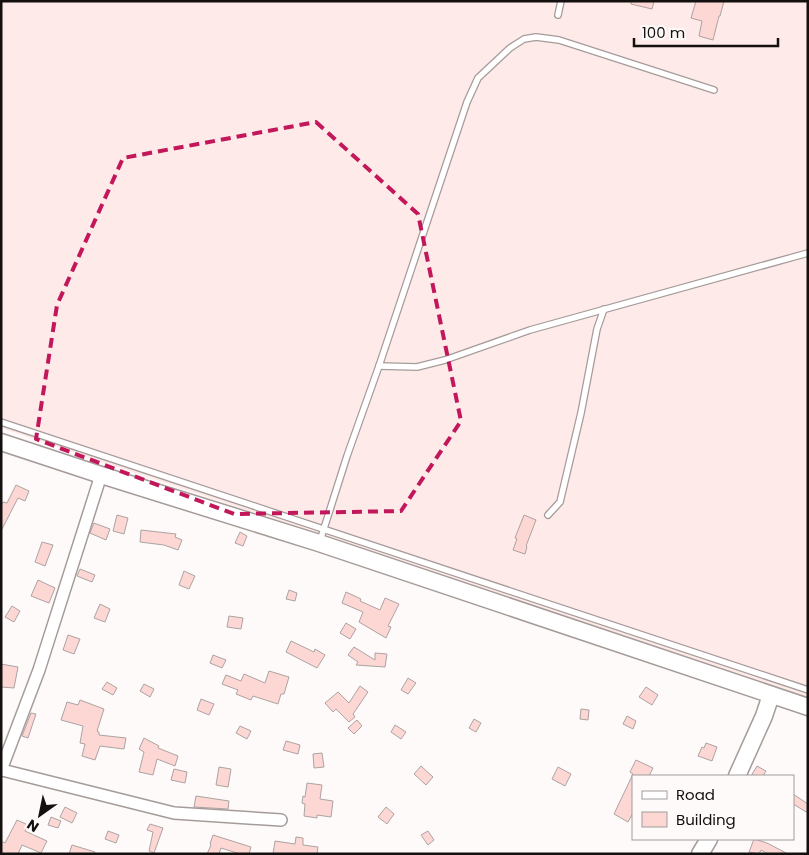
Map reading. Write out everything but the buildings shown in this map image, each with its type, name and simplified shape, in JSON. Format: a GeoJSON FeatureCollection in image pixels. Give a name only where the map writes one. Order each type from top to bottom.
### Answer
{"type":"FeatureCollection","features":[{"type":"Feature","properties":{"kind":"street"},"geometry":{"type":"LineString","coordinates":[[1,442],[101,475],[322,536],[808,707]]}},
{"type":"Feature","properties":{"kind":"street"},"geometry":{"type":"LineString","coordinates":[[101,475],[39,670],[1,770],[174,813],[282,820]]}},
{"type":"Feature","properties":{"kind":"street"},"geometry":{"type":"LineString","coordinates":[[737,775],[764,716],[771,695]]}},
{"type":"Feature","properties":{"kind":"street"},"geometry":{"type":"LineString","coordinates":[[700,854],[708,840]]}},
{"type":"Feature","properties":{"kind":"lane"},"geometry":{"type":"LineString","coordinates":[[558,15],[561,1]]}},
{"type":"Feature","properties":{"kind":"lane"},"geometry":{"type":"LineString","coordinates":[[322,536],[347,456],[467,102],[478,78],[510,48],[524,39],[536,37],[559,40],[714,90]]}},
{"type":"Feature","properties":{"kind":"lane"},"geometry":{"type":"LineString","coordinates":[[379,366],[417,367],[445,360],[530,330],[808,254]]}},
{"type":"Feature","properties":{"kind":"lane"},"geometry":{"type":"LineString","coordinates":[[548,515],[560,502],[581,413],[596,328],[604,309]]}},
{"type":"Feature","properties":{"kind":"lane"},"geometry":{"type":"LineString","coordinates":[[1,422],[322,536],[808,690]]}},
{"type":"Feature","properties":{"kind":"highlighted area"},"geometry":{"type":"Polygon","coordinates":[[[316,122],[418,214],[461,421],[401,511],[234,514],[36,439],[57,305],[123,158],[316,122]]]}},
{"type":"Feature","properties":{"kind":"shaded area"},"geometry":{"type":"Polygon","coordinates":[[[1,1],[808,1],[808,698],[1,428],[1,1]]]}}]}
